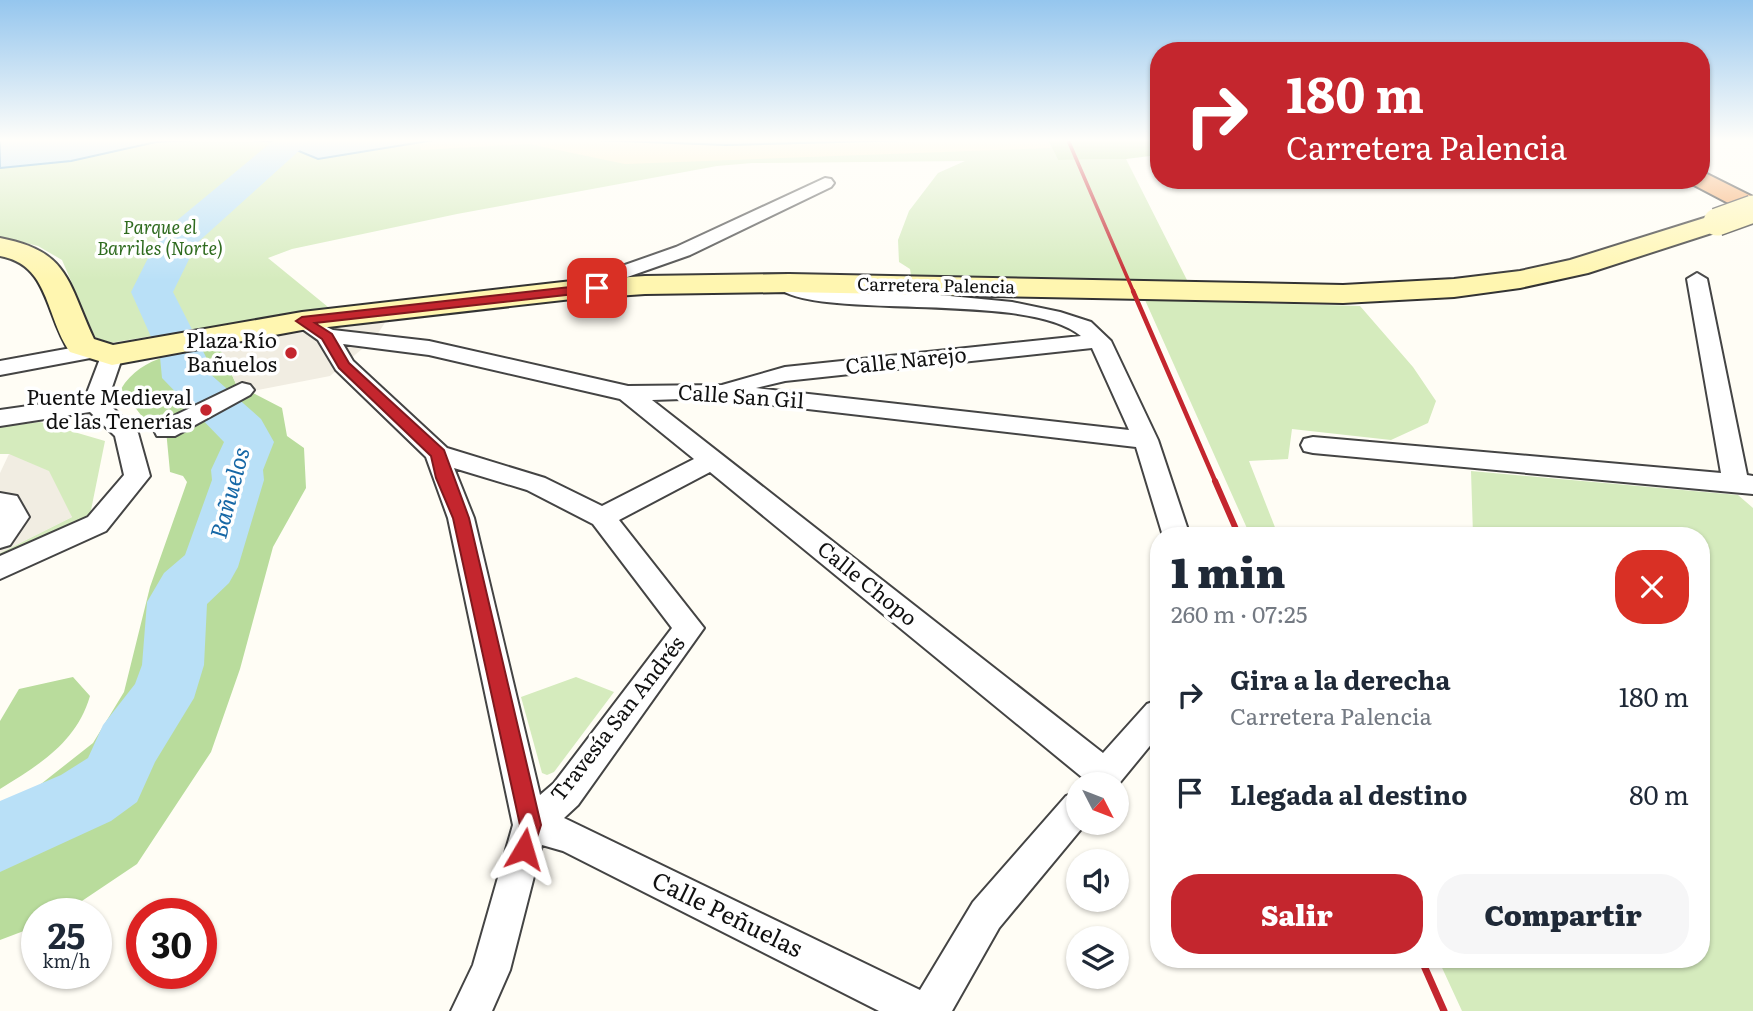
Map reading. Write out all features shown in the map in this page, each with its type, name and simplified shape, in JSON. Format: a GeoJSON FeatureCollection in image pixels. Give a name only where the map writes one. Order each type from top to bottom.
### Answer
{"type":"FeatureCollection","features":[{"type":"Feature","properties":{"kind":"highway"},"geometry":{"type":"LineString","coordinates":[[1709,189],[1723,208]]}},
{"type":"Feature","properties":{"kind":"street"},"geometry":{"type":"LineString","coordinates":[[572,290],[683,251],[816,187]]}},
{"type":"Feature","properties":{"kind":"street","name":"Carretera Palencia"},"geometry":{"type":"LineString","coordinates":[[115,352],[212,336],[315,329],[572,290],[783,283],[1343,294],[1493,284],[1588,264],[1723,208],[1753,209]]}},
{"type":"Feature","properties":{"kind":"street"},"geometry":{"type":"LineString","coordinates":[[0,247],[24,252],[46,267],[81,345],[115,352]]}},
{"type":"Feature","properties":{"kind":"street"},"geometry":{"type":"LineString","coordinates":[[1313,445],[1744,484],[1698,279]]}},
{"type":"Feature","properties":{"kind":"street"},"geometry":{"type":"LineString","coordinates":[[783,283],[797,292],[812,296],[954,303],[1037,312],[1071,321],[1097,335],[1146,440],[1174,527]]}},
{"type":"Feature","properties":{"kind":"street"},"geometry":{"type":"LineString","coordinates":[[315,329],[344,365],[438,454],[444,478],[461,518],[530,825],[491,970],[471,1011]]}},
{"type":"Feature","properties":{"kind":"street","name":"Calle San Gil"},"geometry":{"type":"LineString","coordinates":[[315,329],[429,348],[628,393],[713,391],[1146,440]]}},
{"type":"Feature","properties":{"kind":"street","name":"Calle Narejo"},"geometry":{"type":"LineString","coordinates":[[713,391],[785,374],[1100,341]]}},
{"type":"Feature","properties":{"kind":"street"},"geometry":{"type":"LineString","coordinates":[[0,368],[115,352]]}},
{"type":"Feature","properties":{"kind":"street"},"geometry":{"type":"LineString","coordinates":[[95,404],[115,352]]}},
{"type":"Feature","properties":{"kind":"street"},"geometry":{"type":"LineString","coordinates":[[166,430],[242,390]]}},
{"type":"Feature","properties":{"kind":"street","name":"Calle Chopo"},"geometry":{"type":"LineString","coordinates":[[628,393],[1092,772]]}},
{"type":"Feature","properties":{"kind":"street"},"geometry":{"type":"LineString","coordinates":[[0,418],[95,404]]}},
{"type":"Feature","properties":{"kind":"street"},"geometry":{"type":"LineString","coordinates":[[0,568],[97,524],[137,476],[126,433],[95,404]]}},
{"type":"Feature","properties":{"kind":"street","name":"Travesía San Andrés"},"geometry":{"type":"LineString","coordinates":[[438,454],[536,484],[602,517],[689,628],[566,794],[530,825]]}},
{"type":"Feature","properties":{"kind":"street"},"geometry":{"type":"LineString","coordinates":[[602,517],[713,460]]}},
{"type":"Feature","properties":{"kind":"street"},"geometry":{"type":"LineString","coordinates":[[0,502],[8,503],[16,517],[0,538]]}},
{"type":"Feature","properties":{"kind":"street"},"geometry":{"type":"LineString","coordinates":[[1107,772],[1150,723]]}},
{"type":"Feature","properties":{"kind":"street"},"geometry":{"type":"LineString","coordinates":[[930,1011],[986,915],[1066,821]]}},
{"type":"Feature","properties":{"kind":"street","name":"Calle Peñuelas"},"geometry":{"type":"LineString","coordinates":[[530,825],[569,836],[921,1011]]}},
{"type":"Feature","properties":{"kind":"green space","name":"Parque el Barriles (Norte)"},"geometry":{"type":"Polygon","coordinates":[[[0,187],[602,187],[292,249],[268,258],[328,307],[110,343],[95,337],[62,260],[38,246],[0,237],[0,187]]]}},
{"type":"Feature","properties":{"kind":"green space"},"geometry":{"type":"Polygon","coordinates":[[[927,187],[1140,187],[1188,282],[911,275],[910,269],[899,262],[898,240],[909,211],[927,187]]]}},
{"type":"Feature","properties":{"kind":"green space"},"geometry":{"type":"Polygon","coordinates":[[[1145,300],[1360,306],[1413,367],[1436,401],[1428,423],[1391,440],[1292,429],[1288,459],[1249,461],[1275,527],[1246,527],[1145,300]]]}},
{"type":"Feature","properties":{"kind":"green space"},"geometry":{"type":"Polygon","coordinates":[[[219,346],[236,384],[282,408],[287,436],[304,448],[306,488],[273,547],[240,669],[211,752],[137,864],[86,898],[21,898],[21,932],[0,940],[0,809],[27,795],[93,743],[124,692],[150,587],[187,482],[183,476],[170,472],[166,430],[170,427],[147,423],[121,389],[140,368],[178,353],[219,346]]]}},
{"type":"Feature","properties":{"kind":"green space"},"geometry":{"type":"Polygon","coordinates":[[[40,422],[105,441],[89,520],[0,556],[0,553],[72,517],[9,454],[0,454],[0,427],[40,422]]]}},
{"type":"Feature","properties":{"kind":"green space"},"geometry":{"type":"Polygon","coordinates":[[[1471,471],[1738,495],[1753,508],[1753,1011],[1462,1011],[1442,968],[1710,968],[1710,527],[1473,527],[1471,471]]]}},
{"type":"Feature","properties":{"kind":"green space"},"geometry":{"type":"Polygon","coordinates":[[[73,677],[90,696],[76,727],[55,751],[0,789],[0,721],[19,689],[73,677]]]}},
{"type":"Feature","properties":{"kind":"green space"},"geometry":{"type":"Polygon","coordinates":[[[576,677],[614,692],[554,772],[547,775],[542,773],[521,697],[576,677]]]}},
{"type":"Feature","properties":{"kind":"shaded area","name":"Plaza Río Bañuelos"},"geometry":{"type":"Polygon","coordinates":[[[382,319],[386,321],[375,338],[330,376],[253,391],[242,390],[236,384],[219,346],[382,319]]]}},
{"type":"Feature","properties":{"kind":"shaded area"},"geometry":{"type":"Polygon","coordinates":[[[9,454],[49,471],[72,517],[0,553],[0,473],[9,454]]]}},
{"type":"Feature","properties":{"kind":"waterway","name":"Bañuelos"},"geometry":{"type":"LineString","coordinates":[[0,837],[86,798],[113,780],[127,746],[162,698],[173,665],[177,602],[185,589],[209,567],[238,480],[237,470],[249,442],[243,431],[186,378],[183,357],[152,292],[173,248],[183,235],[239,187]]}},
{"type":"Feature","properties":{"kind":"railway"},"geometry":{"type":"LineString","coordinates":[[1088,187],[1134,293]]}},
{"type":"Feature","properties":{"kind":"railway"},"geometry":{"type":"LineString","coordinates":[[1133,291],[1216,483]]}},
{"type":"Feature","properties":{"kind":"railway"},"geometry":{"type":"LineString","coordinates":[[1215,481],[1235,527]]}},
{"type":"Feature","properties":{"kind":"railway"},"geometry":{"type":"LineString","coordinates":[[1425,968],[1444,1011]]}},
{"type":"Feature","properties":{"kind":"place","name":"Plaza Río Bañuelos"},"geometry":{"type":"Point","coordinates":[291,353]}},
{"type":"Feature","properties":{"kind":"place","name":"Puente Medieval de las Tenerías"},"geometry":{"type":"Point","coordinates":[206,410]}},
{"type":"Feature","properties":{"kind":"route"},"geometry":{"type":"LineString","coordinates":[[524,849],[530,825],[461,518],[444,478],[438,454],[344,365],[327,336],[302,321],[597,288]]}}]}
